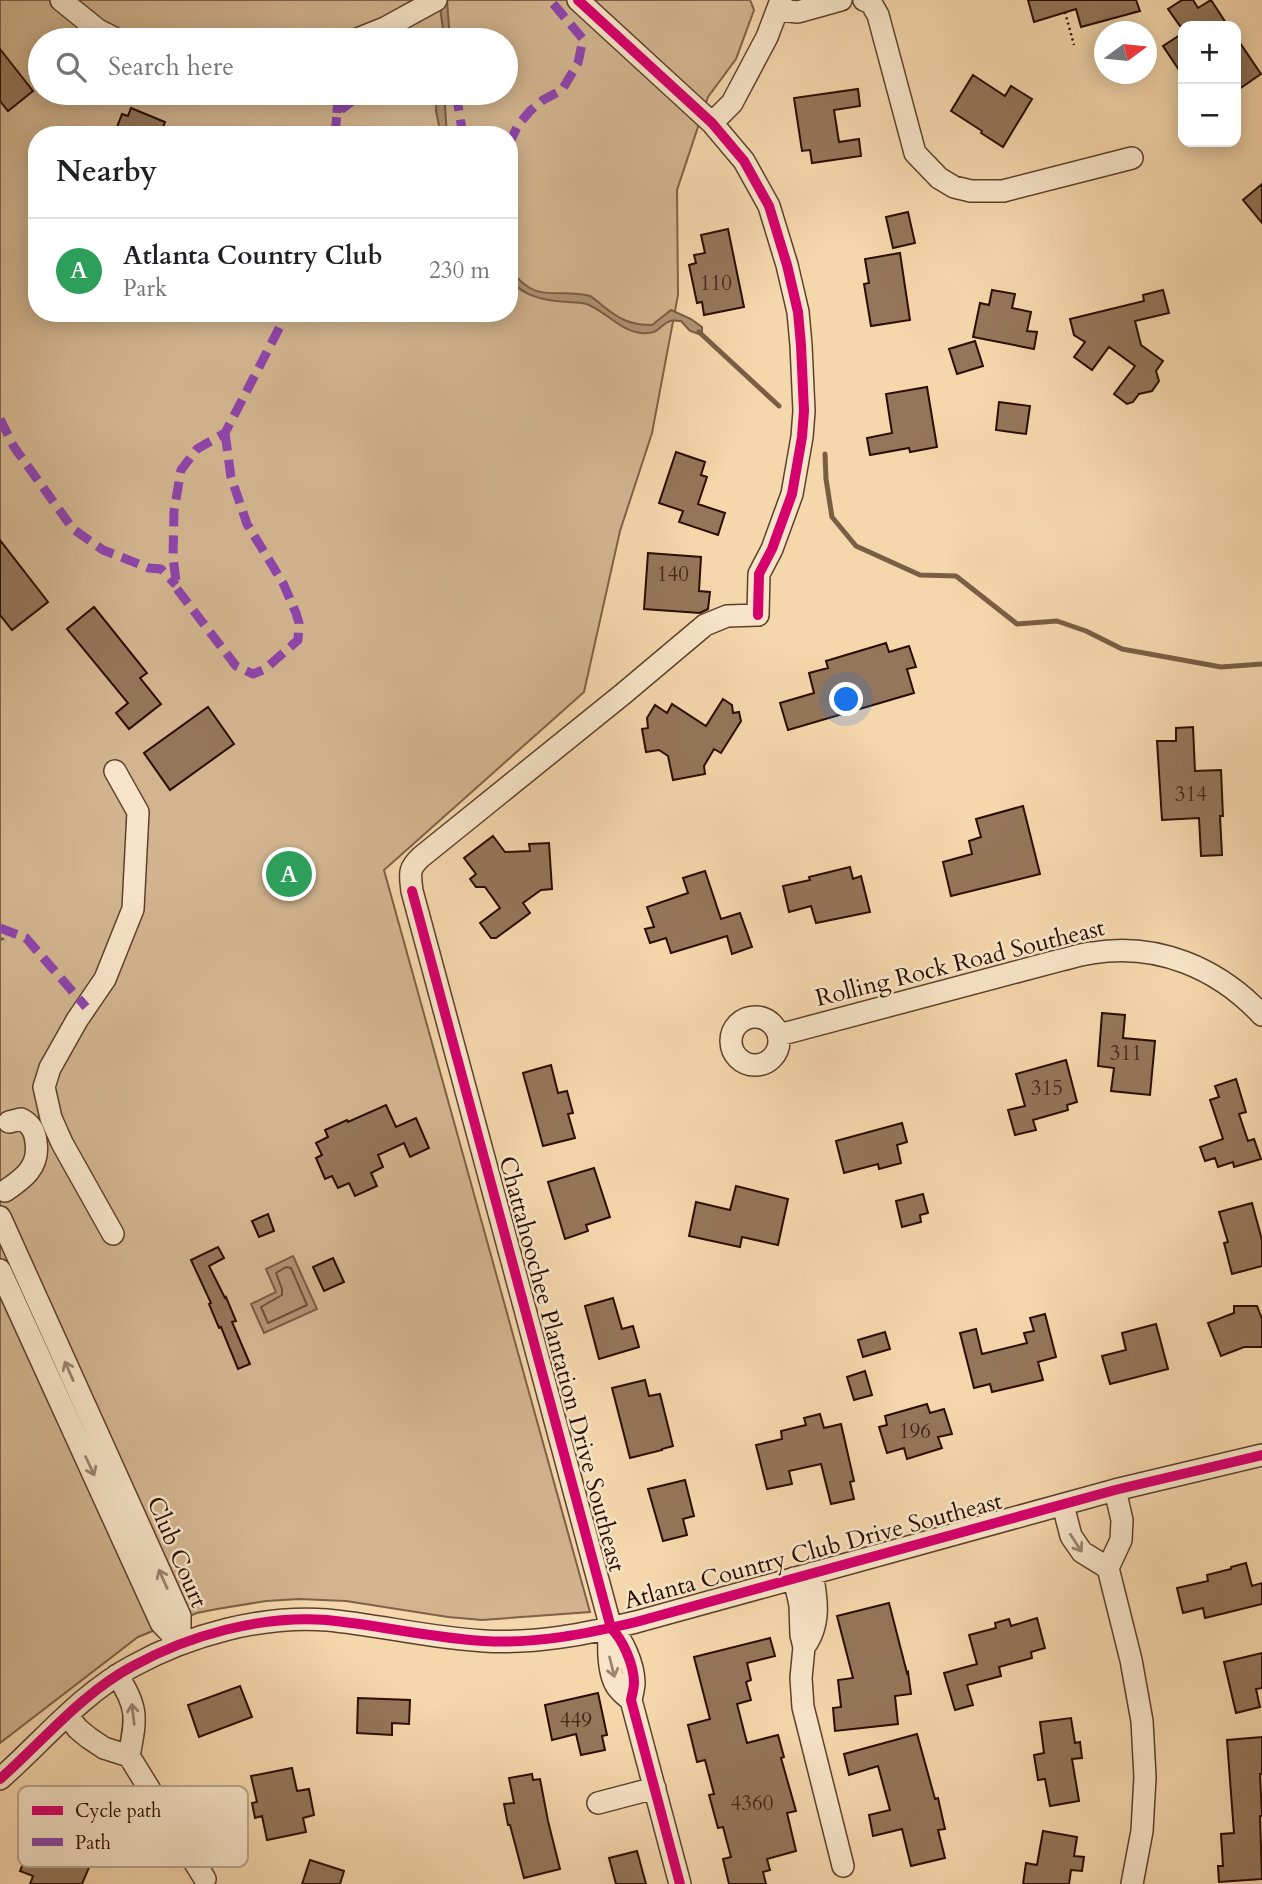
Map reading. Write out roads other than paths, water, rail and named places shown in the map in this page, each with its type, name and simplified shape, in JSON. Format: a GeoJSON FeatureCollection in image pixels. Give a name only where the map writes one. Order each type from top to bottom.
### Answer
{"type":"FeatureCollection","features":[{"type":"Feature","properties":{"kind":"street"},"geometry":{"type":"LineString","coordinates":[[61,0],[96,28]]}},
{"type":"Feature","properties":{"kind":"street"},"geometry":{"type":"LineString","coordinates":[[385,28],[436,0]]}},
{"type":"Feature","properties":{"kind":"street"},"geometry":{"type":"LineString","coordinates":[[578,0],[712,123],[732,103],[767,37],[779,5],[798,12],[841,0]]}},
{"type":"Feature","properties":{"kind":"street"},"geometry":{"type":"LineString","coordinates":[[864,0],[872,2],[878,15],[915,153],[939,178],[954,187],[971,191],[1003,191],[1132,158]]}},
{"type":"Feature","properties":{"kind":"street","name":"Chattahoochee Plantation Drive Southeast"},"geometry":{"type":"LineString","coordinates":[[680,1884],[631,1700],[635,1682],[627,1652],[611,1628],[410,876],[411,866],[421,857],[705,625],[726,617],[758,615],[759,573],[783,523],[798,465],[804,411],[801,345],[787,265],[769,206],[744,161],[712,123]]}},
{"type":"Feature","properties":{"kind":"street"},"geometry":{"type":"LineString","coordinates":[[113,1234],[62,1143],[51,1118],[44,1087],[50,1068],[77,1020],[105,979],[133,909],[138,812],[115,772]]}},
{"type":"Feature","properties":{"kind":"street","name":"Rolling Rock Road Southeast"},"geometry":{"type":"LineString","coordinates":[[779,1035],[1060,960],[1123,950],[1160,955],[1202,968],[1236,990],[1262,1015]]}},
{"type":"Feature","properties":{"kind":"street"},"geometry":{"type":"LineString","coordinates":[[2,1189],[30,1171],[38,1150],[35,1134],[29,1124],[21,1119],[9,1122]]}},
{"type":"Feature","properties":{"kind":"street","name":"Club Court"},"geometry":{"type":"LineString","coordinates":[[0,1217],[180,1616],[180,1643]]}},
{"type":"Feature","properties":{"kind":"street","name":"Club Court"},"geometry":{"type":"LineString","coordinates":[[0,1270],[161,1623],[180,1643]]}},
{"type":"Feature","properties":{"kind":"street","name":"Atlanta Country Club Drive Southeast"},"geometry":{"type":"LineString","coordinates":[[0,1779],[67,1715],[117,1675],[143,1660],[205,1634],[277,1621],[323,1620],[485,1641],[547,1640],[611,1628],[1115,1490],[1262,1455]]}},
{"type":"Feature","properties":{"kind":"street"},"geometry":{"type":"LineString","coordinates":[[1115,1490],[1122,1520],[1121,1540],[1108,1568],[1131,1660],[1142,1732],[1145,1777],[1142,1831],[1132,1884]]}},
{"type":"Feature","properties":{"kind":"street"},"geometry":{"type":"LineString","coordinates":[[1063,1505],[1071,1536],[1082,1552],[1108,1568]]}},
{"type":"Feature","properties":{"kind":"street"},"geometry":{"type":"LineString","coordinates":[[803,1576],[800,1605],[804,1647],[801,1678],[803,1707],[843,1866]]}},
{"type":"Feature","properties":{"kind":"street"},"geometry":{"type":"LineString","coordinates":[[117,1675],[129,1693],[135,1711],[129,1756]]}},
{"type":"Feature","properties":{"kind":"street"},"geometry":{"type":"LineString","coordinates":[[67,1715],[78,1729],[104,1748],[129,1756],[148,1786]]}},
{"type":"Feature","properties":{"kind":"street"},"geometry":{"type":"LineString","coordinates":[[598,1803],[654,1788]]}},
{"type":"Feature","properties":{"kind":"street"},"geometry":{"type":"LineString","coordinates":[[198,1867],[205,1879]]}},
{"type":"Feature","properties":{"kind":"water"},"geometry":{"type":"Polygon","coordinates":[[[439,0],[447,0],[449,28],[443,28],[439,0]]]}},
{"type":"Feature","properties":{"kind":"water"},"geometry":{"type":"Polygon","coordinates":[[[436,105],[445,105],[446,126],[439,126],[436,105]]]}},
{"type":"Feature","properties":{"kind":"water"},"geometry":{"type":"Polygon","coordinates":[[[518,278],[539,292],[590,296],[620,318],[638,324],[652,325],[671,310],[702,327],[702,335],[690,331],[681,321],[666,323],[652,333],[634,332],[589,305],[544,299],[518,288],[518,278]]]}},
{"type":"Feature","properties":{"kind":"water"},"geometry":{"type":"Polygon","coordinates":[[[293,1256],[317,1309],[264,1333],[251,1304],[276,1292],[266,1269],[293,1256]]]}},
{"type":"Feature","properties":{"kind":"waterway"},"geometry":{"type":"LineString","coordinates":[[699,332],[779,406]]}},
{"type":"Feature","properties":{"kind":"waterway"},"geometry":{"type":"LineString","coordinates":[[825,454],[832,517],[856,546],[920,575],[956,576],[1017,624],[1057,621],[1086,631],[1122,649],[1221,667],[1262,664]]}},
{"type":"Feature","properties":{"kind":"place","name":"Atlanta Country Club"},"geometry":{"type":"Point","coordinates":[289,874]}}]}
